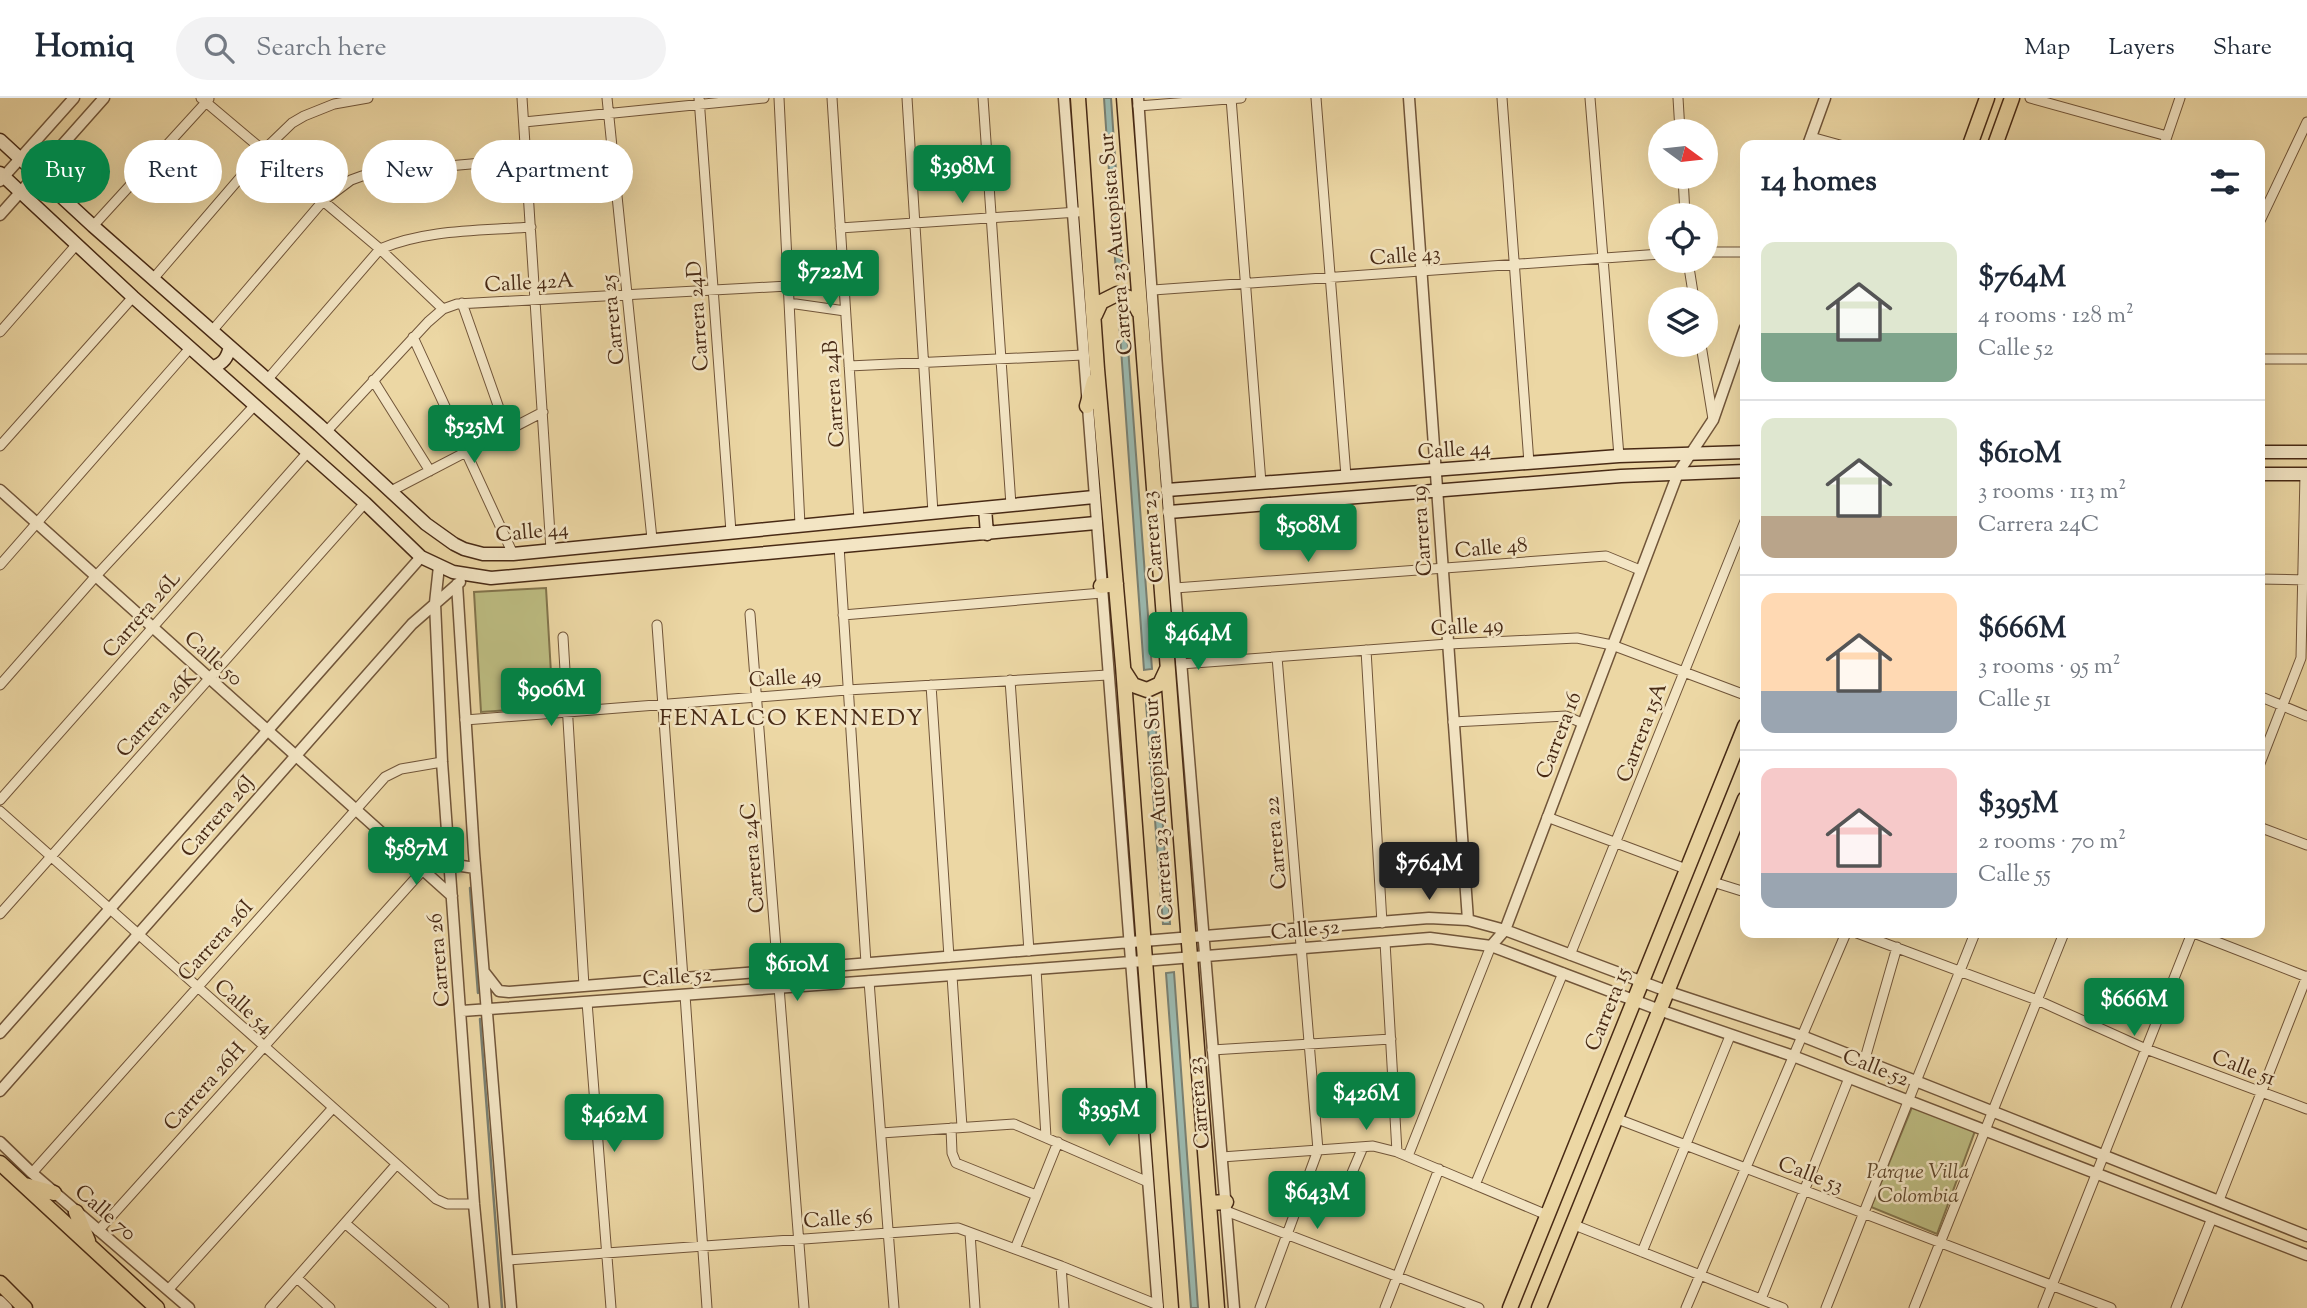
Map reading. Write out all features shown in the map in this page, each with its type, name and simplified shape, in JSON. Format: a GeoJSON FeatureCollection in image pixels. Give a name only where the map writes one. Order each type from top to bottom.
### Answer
{"type":"FeatureCollection","features":[{"type":"Feature","properties":{"kind":"main road","name":"Carrera 23 Autopista Sur"},"geometry":{"type":"LineString","coordinates":[[1078,98],[1079,212],[1094,326],[1103,446],[1106,588],[1123,666],[1136,942],[1152,1059],[1159,1157],[1162,1307]]}},
{"type":"Feature","properties":{"kind":"main road","name":"Carrera 23 Autopista Sur"},"geometry":{"type":"LineString","coordinates":[[1124,98],[1139,207],[1142,323],[1157,433],[1196,938],[1217,1308]]}},
{"type":"Feature","properties":{"kind":"main road"},"geometry":{"type":"LineString","coordinates":[[1972,140],[1987,98]]}},
{"type":"Feature","properties":{"kind":"main road"},"geometry":{"type":"LineString","coordinates":[[1997,140],[2012,98]]}},
{"type":"Feature","properties":{"kind":"main road","name":"Calle 44"},"geometry":{"type":"LineString","coordinates":[[0,140],[21,159]]}},
{"type":"Feature","properties":{"kind":"main road","name":"Calle 44"},"geometry":{"type":"LineString","coordinates":[[1,177],[21,192]]}},
{"type":"Feature","properties":{"kind":"main road","name":"Calle 44"},"geometry":{"type":"LineString","coordinates":[[33,203],[133,297],[365,503],[421,557],[439,566],[472,576],[491,578],[1096,523]]}},
{"type":"Feature","properties":{"kind":"main road","name":"Calle 44"},"geometry":{"type":"LineString","coordinates":[[68,203],[426,524],[454,544],[483,554],[513,554],[1094,497]]}},
{"type":"Feature","properties":{"kind":"main road"},"geometry":{"type":"LineString","coordinates":[[1094,326],[1097,308],[1101,302],[1117,294],[1132,299],[1142,323]]}},
{"type":"Feature","properties":{"kind":"main road"},"geometry":{"type":"LineString","coordinates":[[213,367],[228,356],[230,347]]}},
{"type":"Feature","properties":{"kind":"main road"},"geometry":{"type":"LineString","coordinates":[[225,377],[227,368],[233,361],[242,358]]}},
{"type":"Feature","properties":{"kind":"main road"},"geometry":{"type":"LineString","coordinates":[[1087,407],[1097,369]]}},
{"type":"Feature","properties":{"kind":"main road"},"geometry":{"type":"LineString","coordinates":[[1089,425],[1103,446]]}},
{"type":"Feature","properties":{"kind":"main road","name":"Calle 44"},"geometry":{"type":"LineString","coordinates":[[1167,490],[1619,456],[1740,452]]}},
{"type":"Feature","properties":{"kind":"main road"},"geometry":{"type":"LineString","coordinates":[[2265,452],[2307,452]]}},
{"type":"Feature","properties":{"kind":"main road","name":"Calle 44"},"geometry":{"type":"LineString","coordinates":[[1169,512],[1678,473],[1740,471]]}},
{"type":"Feature","properties":{"kind":"main road"},"geometry":{"type":"LineString","coordinates":[[2265,474],[2306,474]]}},
{"type":"Feature","properties":{"kind":"main road"},"geometry":{"type":"LineString","coordinates":[[985,508],[987,534]]}},
{"type":"Feature","properties":{"kind":"main road"},"geometry":{"type":"LineString","coordinates":[[575,547],[577,570]]}},
{"type":"Feature","properties":{"kind":"main road"},"geometry":{"type":"LineString","coordinates":[[1123,666],[1130,682],[1147,690],[1157,687],[1174,663]]}},
{"type":"Feature","properties":{"kind":"main road","name":"Carrera 15"},"geometry":{"type":"LineString","coordinates":[[1510,1308],[1740,738]]}},
{"type":"Feature","properties":{"kind":"main road"},"geometry":{"type":"LineString","coordinates":[[1539,1308],[1740,812]]}},
{"type":"Feature","properties":{"kind":"main road"},"geometry":{"type":"LineString","coordinates":[[1140,1080],[1152,1059]]}},
{"type":"Feature","properties":{"kind":"main road"},"geometry":{"type":"LineString","coordinates":[[1145,1142],[1159,1157]]}},
{"type":"Feature","properties":{"kind":"main road"},"geometry":{"type":"LineString","coordinates":[[0,1163],[54,1193]]}},
{"type":"Feature","properties":{"kind":"main road"},"geometry":{"type":"LineString","coordinates":[[27,1179],[89,1245],[157,1308]]}},
{"type":"Feature","properties":{"kind":"main road"},"geometry":{"type":"LineString","coordinates":[[1209,1203],[1226,1207]]}},
{"type":"Feature","properties":{"kind":"main road"},"geometry":{"type":"LineString","coordinates":[[76,1212],[89,1245]]}},
{"type":"Feature","properties":{"kind":"main road"},"geometry":{"type":"LineString","coordinates":[[0,1283],[25,1308]]}},
{"type":"Feature","properties":{"kind":"street"},"geometry":{"type":"LineString","coordinates":[[66,140],[104,98]]}},
{"type":"Feature","properties":{"kind":"street"},"geometry":{"type":"LineString","coordinates":[[273,140],[304,116],[334,104],[368,98]]}},
{"type":"Feature","properties":{"kind":"street"},"geometry":{"type":"LineString","coordinates":[[522,98],[525,140]]}},
{"type":"Feature","properties":{"kind":"street","name":"Carrera 25"},"geometry":{"type":"LineString","coordinates":[[607,98],[652,539]]}},
{"type":"Feature","properties":{"kind":"street"},"geometry":{"type":"LineString","coordinates":[[524,122],[699,101],[764,98]]}},
{"type":"Feature","properties":{"kind":"street"},"geometry":{"type":"LineString","coordinates":[[779,98],[800,525]]}},
{"type":"Feature","properties":{"kind":"street","name":"Carrera 24B"},"geometry":{"type":"LineString","coordinates":[[832,98],[859,520]]}},
{"type":"Feature","properties":{"kind":"street"},"geometry":{"type":"LineString","coordinates":[[907,98],[933,513]]}},
{"type":"Feature","properties":{"kind":"street"},"geometry":{"type":"LineString","coordinates":[[983,98],[1010,505]]}},
{"type":"Feature","properties":{"kind":"street"},"geometry":{"type":"LineString","coordinates":[[1064,98],[1079,212],[1083,355],[1096,523],[1106,588],[1108,675],[1136,942]]}},
{"type":"Feature","properties":{"kind":"street"},"geometry":{"type":"LineString","coordinates":[[1138,102],[1234,98],[1261,483]]}},
{"type":"Feature","properties":{"kind":"street"},"geometry":{"type":"LineString","coordinates":[[1316,98],[1346,476]]}},
{"type":"Feature","properties":{"kind":"street","name":"Carrera 19"},"geometry":{"type":"LineString","coordinates":[[1409,98],[1468,920]]}},
{"type":"Feature","properties":{"kind":"street"},"geometry":{"type":"LineString","coordinates":[[1502,98],[1529,463]]}},
{"type":"Feature","properties":{"kind":"street"},"geometry":{"type":"LineString","coordinates":[[1590,98],[1619,456]]}},
{"type":"Feature","properties":{"kind":"street"},"geometry":{"type":"LineString","coordinates":[[1678,98],[1679,119]]}},
{"type":"Feature","properties":{"kind":"street"},"geometry":{"type":"LineString","coordinates":[[1810,140],[1825,98]]}},
{"type":"Feature","properties":{"kind":"street"},"geometry":{"type":"LineString","coordinates":[[2030,98],[2162,140]]}},
{"type":"Feature","properties":{"kind":"street"},"geometry":{"type":"LineString","coordinates":[[2165,140],[2180,98]]}},
{"type":"Feature","properties":{"kind":"street"},"geometry":{"type":"LineString","coordinates":[[93,226],[206,99],[252,140]]}},
{"type":"Feature","properties":{"kind":"street"},"geometry":{"type":"LineString","coordinates":[[36,140],[69,100]]}},
{"type":"Feature","properties":{"kind":"street","name":"Carrera 24D"},"geometry":{"type":"LineString","coordinates":[[699,101],[731,532]]}},
{"type":"Feature","properties":{"kind":"street","name":"Carrera 23"},"geometry":{"type":"LineString","coordinates":[[1138,102],[1139,207],[1153,290],[1157,433],[1169,512],[1166,559],[1175,588],[1174,663]]}},
{"type":"Feature","properties":{"kind":"street"},"geometry":{"type":"LineString","coordinates":[[2265,210],[2307,122]]}},
{"type":"Feature","properties":{"kind":"street"},"geometry":{"type":"LineString","coordinates":[[1,177],[21,159]]}},
{"type":"Feature","properties":{"kind":"street"},"geometry":{"type":"LineString","coordinates":[[348,182],[362,176],[471,164]]}},
{"type":"Feature","properties":{"kind":"street"},"geometry":{"type":"LineString","coordinates":[[153,279],[236,182]]}},
{"type":"Feature","properties":{"kind":"street"},"geometry":{"type":"LineString","coordinates":[[0,215],[21,192]]}},
{"type":"Feature","properties":{"kind":"street"},"geometry":{"type":"LineString","coordinates":[[212,331],[321,203]]}},
{"type":"Feature","properties":{"kind":"street"},"geometry":{"type":"LineString","coordinates":[[325,203],[380,249],[443,309]]}},
{"type":"Feature","properties":{"kind":"street"},"geometry":{"type":"LineString","coordinates":[[529,203],[551,550]]}},
{"type":"Feature","properties":{"kind":"street"},"geometry":{"type":"LineString","coordinates":[[840,228],[1079,212]]}},
{"type":"Feature","properties":{"kind":"street"},"geometry":{"type":"LineString","coordinates":[[267,380],[380,249],[428,236],[531,227]]}},
{"type":"Feature","properties":{"kind":"street"},"geometry":{"type":"LineString","coordinates":[[0,332],[77,244]]}},
{"type":"Feature","properties":{"kind":"street"},"geometry":{"type":"LineString","coordinates":[[1718,252],[1740,251]]}},
{"type":"Feature","properties":{"kind":"street","name":"Calle 43"},"geometry":{"type":"LineString","coordinates":[[1153,290],[1648,255]]}},
{"type":"Feature","properties":{"kind":"street","name":"Calle 42A"},"geometry":{"type":"LineString","coordinates":[[326,432],[413,337],[443,309],[462,303],[788,286]]}},
{"type":"Feature","properties":{"kind":"street"},"geometry":{"type":"LineString","coordinates":[[0,446],[133,297]]}},
{"type":"Feature","properties":{"kind":"street"},"geometry":{"type":"LineString","coordinates":[[462,303],[507,431]]}},
{"type":"Feature","properties":{"kind":"street"},"geometry":{"type":"LineString","coordinates":[[789,303],[845,311]]}},
{"type":"Feature","properties":{"kind":"street"},"geometry":{"type":"LineString","coordinates":[[413,337],[513,554]]}},
{"type":"Feature","properties":{"kind":"street","name":"Carrera 16"},"geometry":{"type":"LineString","coordinates":[[1408,1156],[1491,946],[1505,930],[1678,473],[1713,420],[1740,342]]}},
{"type":"Feature","properties":{"kind":"street"},"geometry":{"type":"LineString","coordinates":[[0,565],[191,347]]}},
{"type":"Feature","properties":{"kind":"street"},"geometry":{"type":"LineString","coordinates":[[849,366],[1083,355]]}},
{"type":"Feature","properties":{"kind":"street"},"geometry":{"type":"LineString","coordinates":[[1703,357],[1713,420]]}},
{"type":"Feature","properties":{"kind":"street"},"geometry":{"type":"LineString","coordinates":[[2265,359],[2307,359]]}},
{"type":"Feature","properties":{"kind":"street"},"geometry":{"type":"LineString","coordinates":[[373,380],[430,471]]}},
{"type":"Feature","properties":{"kind":"street"},"geometry":{"type":"LineString","coordinates":[[0,685],[95,577],[255,405]]}},
{"type":"Feature","properties":{"kind":"street"},"geometry":{"type":"LineString","coordinates":[[391,491],[543,412]]}},
{"type":"Feature","properties":{"kind":"street","name":"Carrera 26L"},"geometry":{"type":"LineString","coordinates":[[0,800],[308,452]]}},
{"type":"Feature","properties":{"kind":"street"},"geometry":{"type":"LineString","coordinates":[[2265,751],[2301,658],[2306,474]]}},
{"type":"Feature","properties":{"kind":"street","name":"Calle 50"},"geometry":{"type":"LineString","coordinates":[[0,490],[452,896]]}},
{"type":"Feature","properties":{"kind":"street","name":"Carrera 26K"},"geometry":{"type":"LineString","coordinates":[[0,914],[365,503]]}},
{"type":"Feature","properties":{"kind":"street","name":"Carrera 15A"},"geometry":{"type":"LineString","coordinates":[[1570,955],[1740,534]]}},
{"type":"Feature","properties":{"kind":"street"},"geometry":{"type":"LineString","coordinates":[[839,546],[866,964]]}},
{"type":"Feature","properties":{"kind":"street","name":"Calle 48"},"geometry":{"type":"LineString","coordinates":[[1175,588],[1606,556],[1640,570]]}},
{"type":"Feature","properties":{"kind":"street","name":"Carrera 26J"},"geometry":{"type":"LineString","coordinates":[[0,1033],[421,557]]}},
{"type":"Feature","properties":{"kind":"street","name":"Carrera 26"},"geometry":{"type":"LineString","coordinates":[[439,566],[435,603],[442,762],[484,1308]]}},
{"type":"Feature","properties":{"kind":"street","name":"Carrera 26J"},"geometry":{"type":"LineString","coordinates":[[0,1091],[412,624],[457,584],[472,576]]}},
{"type":"Feature","properties":{"kind":"street"},"geometry":{"type":"LineString","coordinates":[[2265,579],[2305,580]]}},
{"type":"Feature","properties":{"kind":"street"},"geometry":{"type":"LineString","coordinates":[[457,584],[475,868],[511,1308]]}},
{"type":"Feature","properties":{"kind":"street"},"geometry":{"type":"LineString","coordinates":[[843,615],[1106,588]]}},
{"type":"Feature","properties":{"kind":"street","name":"Carrera 24C"},"geometry":{"type":"LineString","coordinates":[[750,614],[804,1308]]}},
{"type":"Feature","properties":{"kind":"street"},"geometry":{"type":"LineString","coordinates":[[657,625],[683,978]]}},
{"type":"Feature","properties":{"kind":"street"},"geometry":{"type":"LineString","coordinates":[[563,637],[584,986]]}},
{"type":"Feature","properties":{"kind":"street","name":"Calle 49"},"geometry":{"type":"LineString","coordinates":[[1174,663],[1577,638],[1612,645],[1740,693]]}},
{"type":"Feature","properties":{"kind":"street"},"geometry":{"type":"LineString","coordinates":[[1366,650],[1382,923]]}},
{"type":"Feature","properties":{"kind":"street","name":"Carrera 22"},"geometry":{"type":"LineString","coordinates":[[1259,1308],[1318,1150],[1277,657]]}},
{"type":"Feature","properties":{"kind":"street","name":"Calle 49"},"geometry":{"type":"LineString","coordinates":[[465,720],[847,690],[1108,675]]}},
{"type":"Feature","properties":{"kind":"street"},"geometry":{"type":"LineString","coordinates":[[1010,680],[1029,951]]}},
{"type":"Feature","properties":{"kind":"street"},"geometry":{"type":"LineString","coordinates":[[931,685],[949,957]]}},
{"type":"Feature","properties":{"kind":"street"},"geometry":{"type":"LineString","coordinates":[[2265,698],[2307,716]]}},
{"type":"Feature","properties":{"kind":"street"},"geometry":{"type":"LineString","coordinates":[[1454,722],[1566,716],[1582,723]]}},
{"type":"Feature","properties":{"kind":"street","name":"Carrera 26I"},"geometry":{"type":"LineString","coordinates":[[27,1179],[390,773],[442,762]]}},
{"type":"Feature","properties":{"kind":"street","name":"Calle 54"},"geometry":{"type":"LineString","coordinates":[[0,811],[396,1165],[442,1203],[474,1203]]}},
{"type":"Feature","properties":{"kind":"street"},"geometry":{"type":"LineString","coordinates":[[1548,817],[1686,869]]}},
{"type":"Feature","properties":{"kind":"street"},"geometry":{"type":"LineString","coordinates":[[2265,829],[2307,845]]}},
{"type":"Feature","properties":{"kind":"street","name":"Calle 50"},"geometry":{"type":"LineString","coordinates":[[405,852],[450,865],[475,868]]}},
{"type":"Feature","properties":{"kind":"street","name":"Carrera 26H"},"geometry":{"type":"LineString","coordinates":[[98,1231],[422,871]]}},
{"type":"Feature","properties":{"kind":"street"},"geometry":{"type":"LineString","coordinates":[[1713,882],[1740,890]]}},
{"type":"Feature","properties":{"kind":"street","name":"Calle 52"},"geometry":{"type":"LineString","coordinates":[[485,973],[499,990],[509,992],[1429,918],[1468,920],[1505,930],[1666,991],[1802,1036],[2307,1236]]}},
{"type":"Feature","properties":{"kind":"street","name":"Calle 52"},"geometry":{"type":"LineString","coordinates":[[462,1012],[1430,938],[1491,946],[1730,1036],[1793,1056],[2307,1255]]}},
{"type":"Feature","properties":{"kind":"street"},"geometry":{"type":"LineString","coordinates":[[1686,1308],[1844,938]]}},
{"type":"Feature","properties":{"kind":"street","name":"Calle 51"},"geometry":{"type":"LineString","coordinates":[[1871,938],[2037,1000],[2146,1049],[2307,1109]]}},
{"type":"Feature","properties":{"kind":"street"},"geometry":{"type":"LineString","coordinates":[[1826,1308],[1973,938]]}},
{"type":"Feature","properties":{"kind":"street"},"geometry":{"type":"LineString","coordinates":[[1914,1308],[2062,938]]}},
{"type":"Feature","properties":{"kind":"street"},"geometry":{"type":"LineString","coordinates":[[2043,1308],[2191,938]]}},
{"type":"Feature","properties":{"kind":"street"},"geometry":{"type":"LineString","coordinates":[[2206,938],[2307,977],[2219,1200]]}},
{"type":"Feature","properties":{"kind":"street"},"geometry":{"type":"LineString","coordinates":[[1385,942],[1397,1152]]}},
{"type":"Feature","properties":{"kind":"street"},"geometry":{"type":"LineString","coordinates":[[1864,1062],[1897,947]]}},
{"type":"Feature","properties":{"kind":"street","name":"Carrera 23"},"geometry":{"type":"LineString","coordinates":[[1197,957],[1212,1050],[1234,1308]]}},
{"type":"Feature","properties":{"kind":"street"},"geometry":{"type":"LineString","coordinates":[[1138,962],[1140,1080],[1162,1307]]}},
{"type":"Feature","properties":{"kind":"street"},"geometry":{"type":"LineString","coordinates":[[1581,980],[1588,962]]}},
{"type":"Feature","properties":{"kind":"street"},"geometry":{"type":"LineString","coordinates":[[1036,969],[1046,1137]]}},
{"type":"Feature","properties":{"kind":"street"},"geometry":{"type":"LineString","coordinates":[[1475,1185],[1563,973]]}},
{"type":"Feature","properties":{"kind":"street"},"geometry":{"type":"LineString","coordinates":[[952,975],[962,1127]]}},
{"type":"Feature","properties":{"kind":"street"},"geometry":{"type":"LineString","coordinates":[[869,982],[894,1308]]}},
{"type":"Feature","properties":{"kind":"street"},"geometry":{"type":"LineString","coordinates":[[685,995],[707,1308]]}},
{"type":"Feature","properties":{"kind":"street"},"geometry":{"type":"LineString","coordinates":[[587,1002],[611,1308]]}},
{"type":"Feature","properties":{"kind":"street"},"geometry":{"type":"LineString","coordinates":[[1642,1252],[1730,1036]]}},
{"type":"Feature","properties":{"kind":"street"},"geometry":{"type":"LineString","coordinates":[[1212,1050],[1391,1039]]}},
{"type":"Feature","properties":{"kind":"street"},"geometry":{"type":"LineString","coordinates":[[1761,1299],[1849,1078]]}},
{"type":"Feature","properties":{"kind":"street"},"geometry":{"type":"LineString","coordinates":[[168,1290],[332,1109]]}},
{"type":"Feature","properties":{"kind":"street","name":"Calle 53"},"geometry":{"type":"LineString","coordinates":[[1615,1118],[2112,1308]]}},
{"type":"Feature","properties":{"kind":"street"},"geometry":{"type":"LineString","coordinates":[[881,1133],[1014,1124],[1148,1182]]}},
{"type":"Feature","properties":{"kind":"street"},"geometry":{"type":"LineString","coordinates":[[951,1128],[951,1153],[956,1163],[1036,1195]]}},
{"type":"Feature","properties":{"kind":"street"},"geometry":{"type":"LineString","coordinates":[[0,1142],[27,1179]]}},
{"type":"Feature","properties":{"kind":"street"},"geometry":{"type":"LineString","coordinates":[[1015,1249],[1058,1142]]}},
{"type":"Feature","properties":{"kind":"street"},"geometry":{"type":"LineString","coordinates":[[1222,1157],[1363,1147],[1397,1152],[1547,1215]]}},
{"type":"Feature","properties":{"kind":"street"},"geometry":{"type":"LineString","coordinates":[[1340,1202],[1363,1147]]}},
{"type":"Feature","properties":{"kind":"street"},"geometry":{"type":"LineString","coordinates":[[271,1308],[396,1165]]}},
{"type":"Feature","properties":{"kind":"street"},"geometry":{"type":"LineString","coordinates":[[1385,1308],[1438,1169]]}},
{"type":"Feature","properties":{"kind":"street","name":"Calle 70"},"geometry":{"type":"LineString","coordinates":[[54,1193],[189,1308]]}},
{"type":"Feature","properties":{"kind":"street"},"geometry":{"type":"LineString","coordinates":[[1226,1207],[1286,1235],[1479,1308]]}},
{"type":"Feature","properties":{"kind":"street"},"geometry":{"type":"LineString","coordinates":[[2176,1308],[2212,1218]]}},
{"type":"Feature","properties":{"kind":"street"},"geometry":{"type":"LineString","coordinates":[[346,1224],[444,1308]]}},
{"type":"Feature","properties":{"kind":"street"},"geometry":{"type":"LineString","coordinates":[[1572,1224],[1783,1308]]}},
{"type":"Feature","properties":{"kind":"street","name":"Calle 56"},"geometry":{"type":"LineString","coordinates":[[507,1260],[958,1228],[1162,1307]]}},
{"type":"Feature","properties":{"kind":"street"},"geometry":{"type":"LineString","coordinates":[[970,1233],[975,1308]]}},
{"type":"Feature","properties":{"kind":"street"},"geometry":{"type":"LineString","coordinates":[[1061,1266],[1063,1308]]}},
{"type":"Feature","properties":{"kind":"street"},"geometry":{"type":"LineString","coordinates":[[298,1278],[330,1308]]}},
{"type":"Feature","properties":{"kind":"street"},"geometry":{"type":"LineString","coordinates":[[0,1301],[7,1308]]}},
{"type":"Feature","properties":{"kind":"green space"},"geometry":{"type":"Polygon","coordinates":[[[546,588],[553,707],[481,712],[474,592],[546,588]]]}},
{"type":"Feature","properties":{"kind":"green space","name":"Parque Villa Colombia"},"geometry":{"type":"Polygon","coordinates":[[[1912,1107],[1975,1131],[1937,1234],[1871,1207],[1912,1107]]]}},
{"type":"Feature","properties":{"kind":"water"},"geometry":{"type":"Polygon","coordinates":[[[1104,98],[1111,98],[1123,274],[1116,274],[1104,98]]]}},
{"type":"Feature","properties":{"kind":"water"},"geometry":{"type":"Polygon","coordinates":[[[1118,307],[1125,307],[1152,669],[1144,670],[1118,307]]]}},
{"type":"Feature","properties":{"kind":"water"},"geometry":{"type":"Polygon","coordinates":[[[1154,702],[1170,924],[1163,924],[1146,703],[1154,702]]]}},
{"type":"Feature","properties":{"kind":"water"},"geometry":{"type":"Polygon","coordinates":[[[1174,972],[1198,1308],[1191,1308],[1166,973],[1174,972]]]}},
{"type":"Feature","properties":{"kind":"waterway"},"geometry":{"type":"LineString","coordinates":[[470,888],[478,993]]}},
{"type":"Feature","properties":{"kind":"waterway"},"geometry":{"type":"LineString","coordinates":[[480,1019],[502,1308]]}},
{"type":"Feature","properties":{"kind":"district","name":"FENALCO KENNEDY"},"geometry":{"type":"Point","coordinates":[792,717]}}]}
